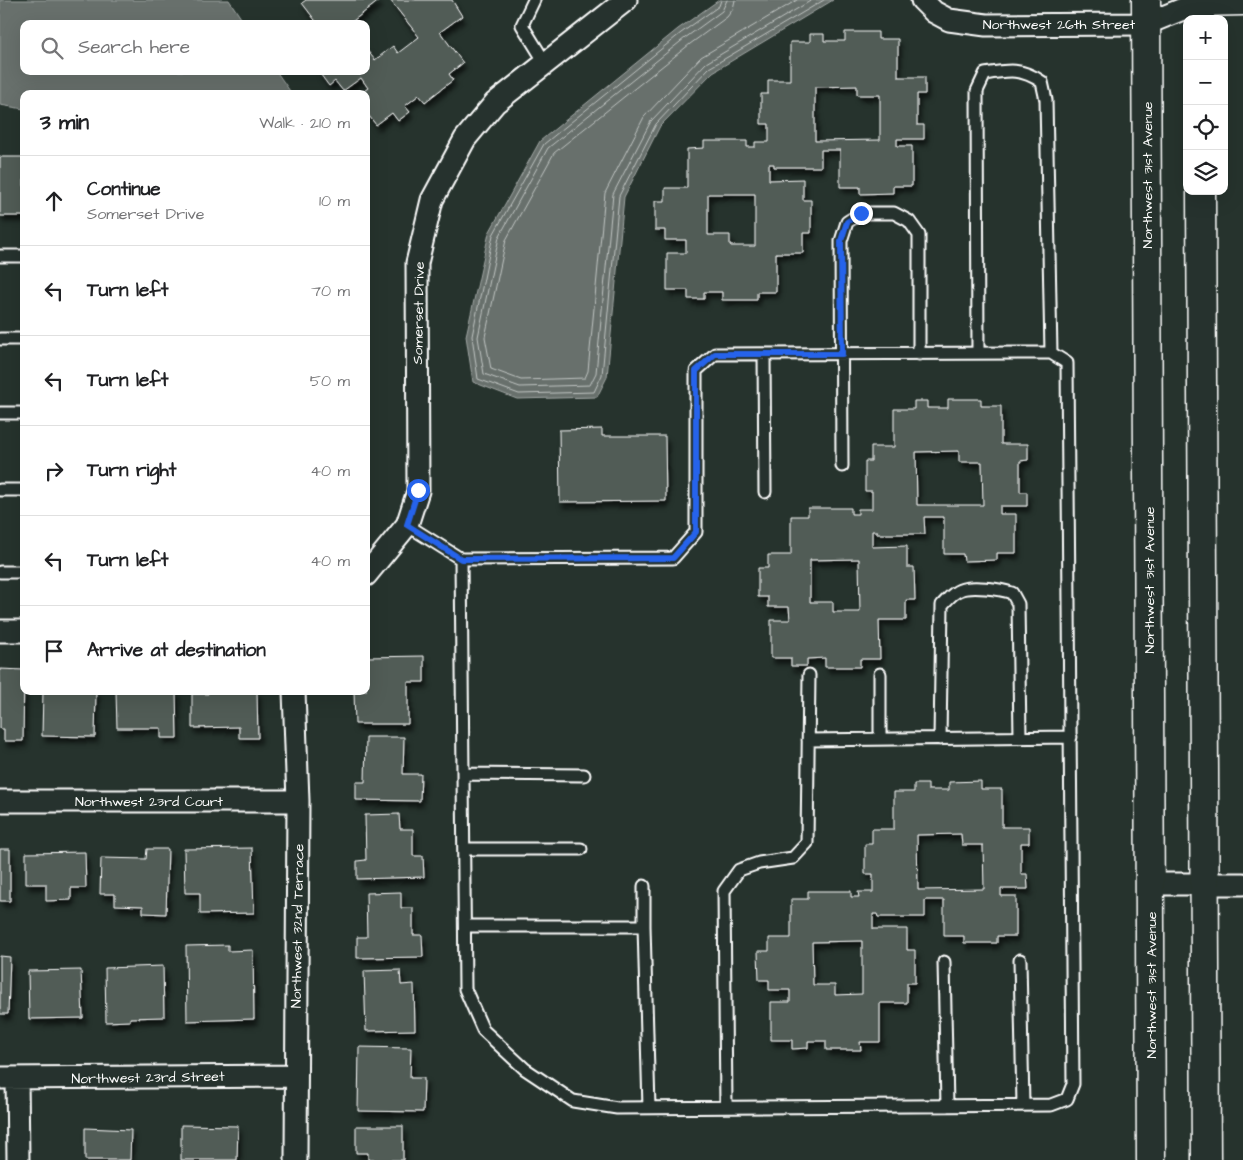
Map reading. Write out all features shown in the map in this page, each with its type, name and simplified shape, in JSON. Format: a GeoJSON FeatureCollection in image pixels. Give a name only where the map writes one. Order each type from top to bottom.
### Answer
{"type":"FeatureCollection","features":[{"type":"Feature","properties":{"kind":"main road","name":"Northwest 26th Street"},"geometry":{"type":"LineString","coordinates":[[1197,5],[1243,1]]}},
{"type":"Feature","properties":{"kind":"main road","name":"Northwest 31st Avenue"},"geometry":{"type":"LineString","coordinates":[[1146,12],[1151,1160]]}},
{"type":"Feature","properties":{"kind":"main road"},"geometry":{"type":"LineString","coordinates":[[1201,195],[1206,1160]]}},
{"type":"Feature","properties":{"kind":"street","name":"Somerset Drive"},"geometry":{"type":"LineString","coordinates":[[370,570],[407,525],[418,490],[417,262],[432,200],[464,139],[495,103],[626,0]]}},
{"type":"Feature","properties":{"kind":"street","name":"Northwest 26th Street"},"geometry":{"type":"LineString","coordinates":[[922,0],[934,12],[950,20],[967,24],[1146,12],[1197,5]]}},
{"type":"Feature","properties":{"kind":"street"},"geometry":{"type":"LineString","coordinates":[[0,631],[20,631]]}},
{"type":"Feature","properties":{"kind":"street","name":"Northwest 32nd Terrace"},"geometry":{"type":"LineString","coordinates":[[294,695],[298,801],[296,1160]]}},
{"type":"Feature","properties":{"kind":"street","name":"Northwest 23rd Court"},"geometry":{"type":"LineString","coordinates":[[0,801],[298,801]]}},
{"type":"Feature","properties":{"kind":"street"},"geometry":{"type":"LineString","coordinates":[[1151,884],[1243,884]]}},
{"type":"Feature","properties":{"kind":"street","name":"Northwest 23rd Street"},"geometry":{"type":"LineString","coordinates":[[9,1078],[296,1076]]}},
{"type":"Feature","properties":{"kind":"street"},"geometry":{"type":"LineString","coordinates":[[9,1078],[18,1160]]}},
{"type":"Feature","properties":{"kind":"lane"},"geometry":{"type":"LineString","coordinates":[[534,0],[522,25],[546,64]]}},
{"type":"Feature","properties":{"kind":"lane"},"geometry":{"type":"LineString","coordinates":[[978,353],[977,91],[985,74],[1004,71],[1029,73],[1036,77],[1042,82],[1046,100],[1051,353]]}},
{"type":"Feature","properties":{"kind":"lane"},"geometry":{"type":"LineString","coordinates":[[842,466],[841,241],[847,222],[861,213],[894,213],[909,221],[919,235],[920,354]]}},
{"type":"Feature","properties":{"kind":"lane"},"geometry":{"type":"LineString","coordinates":[[0,256],[20,256]]}},
{"type":"Feature","properties":{"kind":"lane"},"geometry":{"type":"LineString","coordinates":[[0,339],[20,338]]}},
{"type":"Feature","properties":{"kind":"lane"},"geometry":{"type":"LineString","coordinates":[[407,525],[461,559],[673,558],[696,532],[696,371],[715,354],[1051,353],[1067,363],[1074,1084],[1067,1099],[1051,1105],[617,1108],[573,1101],[525,1069],[483,1030],[465,989],[461,559]]}},
{"type":"Feature","properties":{"kind":"lane"},"geometry":{"type":"LineString","coordinates":[[764,354],[765,492]]}},
{"type":"Feature","properties":{"kind":"lane"},"geometry":{"type":"LineString","coordinates":[[0,413],[20,413]]}},
{"type":"Feature","properties":{"kind":"lane"},"geometry":{"type":"LineString","coordinates":[[0,490],[20,490]]}},
{"type":"Feature","properties":{"kind":"lane"},"geometry":{"type":"LineString","coordinates":[[0,572],[20,572]]}},
{"type":"Feature","properties":{"kind":"lane"},"geometry":{"type":"LineString","coordinates":[[940,739],[942,605],[953,594],[962,589],[1000,589],[1012,593],[1018,604],[1020,738]]}},
{"type":"Feature","properties":{"kind":"lane"},"geometry":{"type":"LineString","coordinates":[[880,674],[880,739]]}},
{"type":"Feature","properties":{"kind":"lane"},"geometry":{"type":"LineString","coordinates":[[726,1108],[724,891],[739,870],[759,863],[793,858],[807,843],[809,675]]}},
{"type":"Feature","properties":{"kind":"lane"},"geometry":{"type":"LineString","coordinates":[[808,740],[1070,737]]}},
{"type":"Feature","properties":{"kind":"lane"},"geometry":{"type":"LineString","coordinates":[[463,774],[584,775]]}},
{"type":"Feature","properties":{"kind":"lane"},"geometry":{"type":"LineString","coordinates":[[464,849],[581,849]]}},
{"type":"Feature","properties":{"kind":"lane"},"geometry":{"type":"LineString","coordinates":[[644,886],[649,1108]]}},
{"type":"Feature","properties":{"kind":"lane"},"geometry":{"type":"LineString","coordinates":[[464,926],[644,926]]}},
{"type":"Feature","properties":{"kind":"lane"},"geometry":{"type":"LineString","coordinates":[[1020,960],[1023,1105]]}},
{"type":"Feature","properties":{"kind":"lane"},"geometry":{"type":"LineString","coordinates":[[944,962],[947,1106]]}},
{"type":"Feature","properties":{"kind":"water"},"geometry":{"type":"Polygon","coordinates":[[[0,0],[229,0],[242,20],[20,20],[20,75],[279,75],[289,90],[20,90],[20,108],[0,105],[0,0]]]}},
{"type":"Feature","properties":{"kind":"water"},"geometry":{"type":"Polygon","coordinates":[[[719,0],[833,0],[713,72],[660,126],[624,197],[607,377],[597,397],[517,399],[473,382],[466,336],[489,233],[540,141],[678,29],[719,0]]]}},
{"type":"Feature","properties":{"kind":"building"},"geometry":{"type":"Polygon","coordinates":[[[306,0],[380,0],[354,20],[315,20],[302,3],[306,0]]]}},
{"type":"Feature","properties":{"kind":"building"},"geometry":{"type":"Polygon","coordinates":[[[390,0],[452,0],[462,16],[440,32],[463,63],[449,74],[453,80],[425,102],[419,95],[405,106],[410,112],[398,121],[392,113],[376,125],[370,117],[370,90],[365,90],[368,88],[361,78],[342,90],[335,81],[329,86],[321,75],[370,75],[370,54],[375,60],[393,46],[398,53],[419,37],[390,0]]]}},
{"type":"Feature","properties":{"kind":"building"},"geometry":{"type":"Polygon","coordinates":[[[845,32],[878,32],[878,39],[898,39],[898,77],[925,77],[925,94],[917,94],[917,125],[924,125],[924,139],[897,139],[897,146],[912,146],[912,186],[893,186],[893,193],[860,194],[860,187],[840,187],[840,150],[821,150],[821,167],[774,167],[774,164],[769,164],[769,180],[803,179],[803,200],[811,200],[811,233],[803,233],[803,253],[776,253],[776,292],[757,292],[757,300],[722,300],[722,292],[704,292],[704,299],[688,299],[688,290],[667,290],[667,253],[686,253],[686,240],[665,240],[665,230],[655,230],[655,201],[665,201],[665,188],[687,188],[687,149],[704,148],[704,141],[747,141],[747,147],[755,147],[755,142],[769,142],[769,124],[761,124],[761,94],[768,94],[768,80],[790,80],[790,42],[810,42],[810,34],[824,34],[824,41],[845,41],[845,32]],[[857,86],[815,87],[815,141],[880,140],[880,95],[857,95],[857,86]],[[708,194],[708,235],[730,235],[730,246],[755,246],[755,194],[708,194]]]}},
{"type":"Feature","properties":{"kind":"building"},"geometry":{"type":"Polygon","coordinates":[[[0,157],[20,157],[20,216],[0,216],[0,157]]]}},
{"type":"Feature","properties":{"kind":"building"},"geometry":{"type":"Polygon","coordinates":[[[948,399],[981,399],[981,406],[1001,406],[1001,444],[1028,444],[1028,460],[1020,461],[1020,492],[1027,492],[1027,506],[1000,506],[1000,514],[1016,514],[1016,553],[997,553],[997,560],[964,561],[963,554],[944,554],[944,517],[924,517],[925,534],[877,534],[877,531],[872,531],[872,547],[907,546],[907,567],[914,567],[915,600],[906,600],[906,620],[879,620],[880,659],[860,659],[860,667],[825,667],[825,658],[807,659],[807,666],[791,666],[791,658],[771,658],[771,620],[790,620],[789,607],[768,607],[768,597],[758,597],[758,568],[768,568],[768,555],[791,555],[791,516],[808,516],[808,508],[851,508],[851,514],[858,514],[858,509],[872,509],[872,491],[865,491],[865,461],[871,461],[871,447],[894,447],[894,409],[914,409],[914,401],[927,401],[927,408],[948,408],[948,399]],[[959,451],[916,452],[917,505],[983,505],[982,462],[959,462],[959,451]],[[859,559],[810,560],[810,602],[833,602],[833,612],[860,612],[859,559]]]}},
{"type":"Feature","properties":{"kind":"building"},"geometry":{"type":"Polygon","coordinates":[[[602,429],[602,436],[665,436],[666,501],[560,502],[559,430],[602,429]]]}},
{"type":"Feature","properties":{"kind":"building"},"geometry":{"type":"Polygon","coordinates":[[[424,656],[424,682],[408,682],[408,724],[355,724],[354,695],[370,695],[370,657],[424,656]]]}},
{"type":"Feature","properties":{"kind":"building"},"geometry":{"type":"Polygon","coordinates":[[[0,669],[20,670],[20,695],[24,695],[23,741],[4,741],[4,729],[0,729],[0,669]]]}},
{"type":"Feature","properties":{"kind":"building"},"geometry":{"type":"Polygon","coordinates":[[[43,695],[96,695],[95,737],[42,736],[43,695]]]}},
{"type":"Feature","properties":{"kind":"building"},"geometry":{"type":"Polygon","coordinates":[[[116,695],[176,695],[177,738],[161,738],[161,728],[117,728],[116,695]]]}},
{"type":"Feature","properties":{"kind":"building"},"geometry":{"type":"Polygon","coordinates":[[[192,695],[257,695],[258,738],[239,738],[239,727],[192,728],[192,695]]]}},
{"type":"Feature","properties":{"kind":"building"},"geometry":{"type":"Polygon","coordinates":[[[366,737],[404,737],[403,774],[421,774],[420,801],[356,800],[356,782],[365,782],[366,737]]]}},
{"type":"Feature","properties":{"kind":"building"},"geometry":{"type":"Polygon","coordinates":[[[981,781],[981,789],[1002,789],[1002,827],[1029,827],[1029,843],[1021,843],[1021,874],[1027,874],[1028,889],[1001,889],[1001,896],[1016,896],[1016,936],[997,936],[997,943],[964,943],[964,936],[944,936],[944,900],[925,900],[925,917],[878,917],[877,914],[873,914],[873,929],[907,929],[907,950],[915,950],[915,983],[907,983],[907,1003],[880,1003],[880,1042],[860,1042],[861,1050],[826,1050],[826,1041],[808,1041],[808,1048],[792,1049],[792,1040],[771,1040],[771,1002],[790,1002],[790,990],[769,990],[769,980],[759,980],[758,951],[769,951],[769,938],[791,938],[791,899],[808,899],[808,891],[851,891],[851,897],[859,897],[858,892],[873,892],[873,874],[865,874],[865,844],[872,844],[872,829],[894,829],[894,792],[914,792],[914,784],[928,784],[928,790],[949,790],[949,782],[981,781]],[[961,834],[917,835],[918,890],[984,889],[983,845],[962,845],[961,834]],[[862,941],[812,942],[813,985],[835,985],[835,995],[862,994],[862,941]]]}},
{"type":"Feature","properties":{"kind":"building"},"geometry":{"type":"Polygon","coordinates":[[[399,814],[400,829],[413,829],[413,856],[423,856],[424,877],[357,879],[357,861],[366,860],[365,815],[399,814]]]}},
{"type":"Feature","properties":{"kind":"building"},"geometry":{"type":"Polygon","coordinates":[[[252,848],[254,913],[200,914],[200,893],[185,893],[184,849],[252,848]]]}},
{"type":"Feature","properties":{"kind":"building"},"geometry":{"type":"Polygon","coordinates":[[[0,849],[10,849],[10,901],[0,901],[0,849]]]}},
{"type":"Feature","properties":{"kind":"building"},"geometry":{"type":"Polygon","coordinates":[[[147,849],[168,849],[166,914],[143,913],[143,906],[115,905],[115,894],[100,894],[101,858],[146,859],[147,849]]]}},
{"type":"Feature","properties":{"kind":"building"},"geometry":{"type":"Polygon","coordinates":[[[85,852],[86,888],[71,888],[71,900],[46,901],[46,884],[26,884],[26,853],[85,852]]]}},
{"type":"Feature","properties":{"kind":"building"},"geometry":{"type":"Polygon","coordinates":[[[401,892],[401,908],[413,908],[413,935],[422,935],[423,957],[357,958],[357,937],[367,937],[366,893],[401,892]]]}},
{"type":"Feature","properties":{"kind":"building"},"geometry":{"type":"Polygon","coordinates":[[[228,945],[228,951],[253,950],[254,1019],[187,1021],[186,946],[228,945]]]}},
{"type":"Feature","properties":{"kind":"building"},"geometry":{"type":"Polygon","coordinates":[[[0,956],[10,957],[8,1014],[0,1014],[0,956]]]}},
{"type":"Feature","properties":{"kind":"building"},"geometry":{"type":"Polygon","coordinates":[[[163,966],[164,1017],[130,1018],[130,1021],[106,1022],[105,968],[163,966]]]}},
{"type":"Feature","properties":{"kind":"building"},"geometry":{"type":"Polygon","coordinates":[[[81,970],[83,1018],[29,1019],[28,971],[81,970]]]}},
{"type":"Feature","properties":{"kind":"building"},"geometry":{"type":"Polygon","coordinates":[[[400,970],[401,985],[414,984],[415,1030],[366,1031],[364,971],[400,970]]]}},
{"type":"Feature","properties":{"kind":"building"},"geometry":{"type":"Polygon","coordinates":[[[359,1047],[411,1048],[410,1078],[424,1078],[423,1112],[358,1111],[359,1047]]]}},
{"type":"Feature","properties":{"kind":"building"},"geometry":{"type":"Polygon","coordinates":[[[181,1125],[238,1126],[237,1160],[181,1160],[181,1125]]]}},
{"type":"Feature","properties":{"kind":"building"},"geometry":{"type":"Polygon","coordinates":[[[356,1126],[403,1126],[403,1160],[368,1160],[368,1153],[356,1153],[356,1126]]]}},
{"type":"Feature","properties":{"kind":"building"},"geometry":{"type":"Polygon","coordinates":[[[85,1128],[131,1130],[130,1160],[85,1160],[85,1128]]]}},
{"type":"Feature","properties":{"kind":"route"},"geometry":{"type":"LineString","coordinates":[[418,490],[407,525],[461,559],[673,558],[696,532],[696,371],[715,354],[842,354],[841,241],[847,222],[861,213]]}}]}
